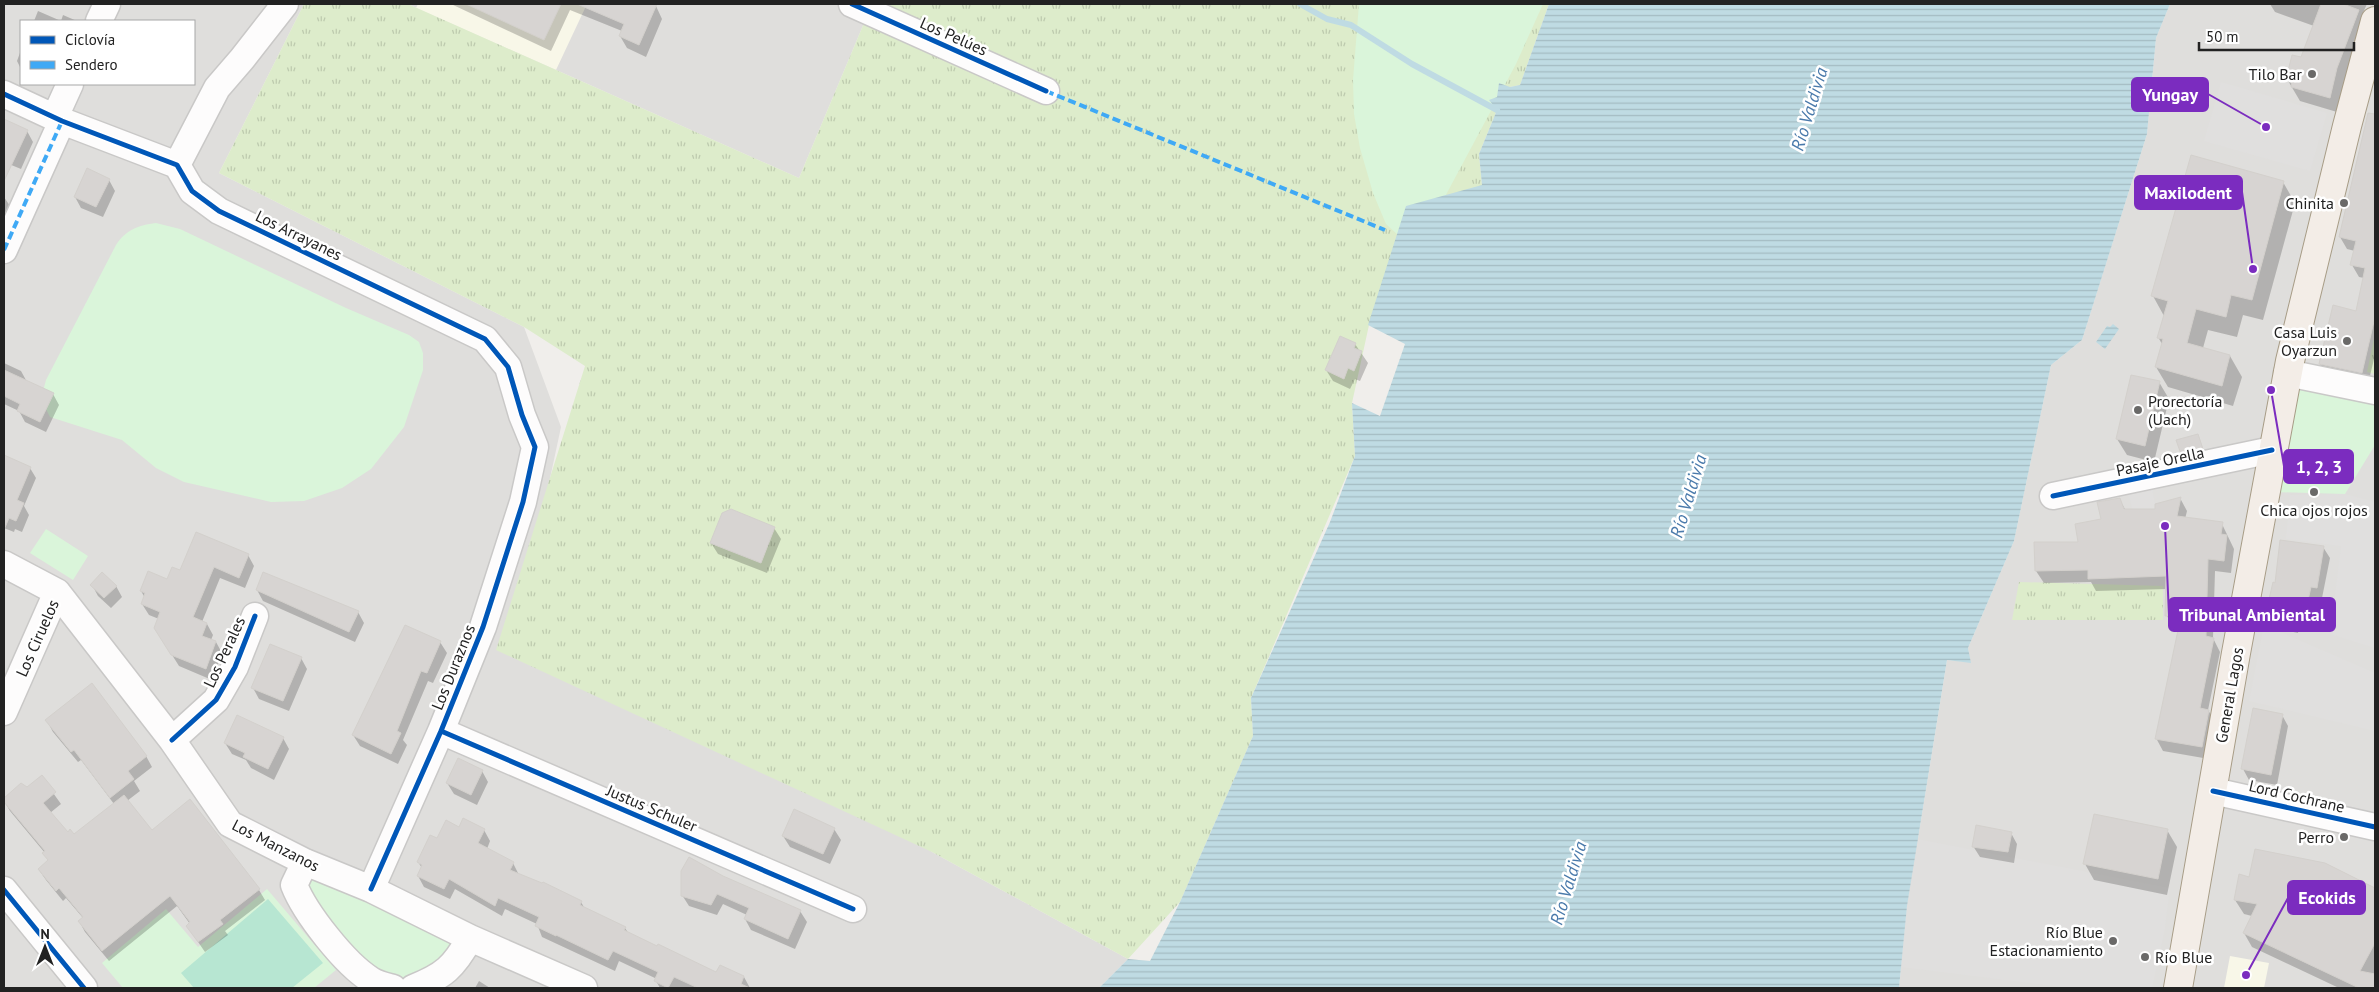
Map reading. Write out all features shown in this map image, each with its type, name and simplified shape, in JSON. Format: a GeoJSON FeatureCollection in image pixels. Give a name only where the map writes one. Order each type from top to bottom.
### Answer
{"type":"FeatureCollection","features":[{"type":"Feature","properties":{"kind":"main road","name":"General Lagos"},"geometry":{"type":"LineString","coordinates":[[2178,988],[2272,450],[2288,372],[2347,126],[2375,21]]}},
{"type":"Feature","properties":{"kind":"street"},"geometry":{"type":"LineString","coordinates":[[98,20],[106,4]]}},
{"type":"Feature","properties":{"kind":"street"},"geometry":{"type":"LineString","coordinates":[[4,94],[58,119],[177,165],[217,88],[285,4]]}},
{"type":"Feature","properties":{"kind":"street","name":"Los Pelúes"},"geometry":{"type":"LineString","coordinates":[[852,4],[1046,90]]}},
{"type":"Feature","properties":{"kind":"street"},"geometry":{"type":"LineString","coordinates":[[4,250],[58,119],[70,85]]}},
{"type":"Feature","properties":{"kind":"street","name":"Los Arrayanes"},"geometry":{"type":"LineString","coordinates":[[177,165],[192,191],[219,211],[486,339],[508,367],[522,415],[535,447]]}},
{"type":"Feature","properties":{"kind":"street"},"geometry":{"type":"LineString","coordinates":[[2288,372],[2375,391]]}},
{"type":"Feature","properties":{"kind":"street","name":"Los Duraznos"},"geometry":{"type":"LineString","coordinates":[[371,889],[483,627],[523,502],[535,447]]}},
{"type":"Feature","properties":{"kind":"street","name":"Pasaje Orella"},"geometry":{"type":"LineString","coordinates":[[2053,496],[2272,450]]}},
{"type":"Feature","properties":{"kind":"street","name":"Los Manzanos"},"geometry":{"type":"LineString","coordinates":[[4,564],[58,592],[172,740],[230,824],[305,862],[371,889],[470,938],[584,988]]}},
{"type":"Feature","properties":{"kind":"street","name":"Los Ciruelos"},"geometry":{"type":"LineString","coordinates":[[4,712],[58,592]]}},
{"type":"Feature","properties":{"kind":"street","name":"Los Perales"},"geometry":{"type":"LineString","coordinates":[[172,740],[216,700],[235,667],[255,616]]}},
{"type":"Feature","properties":{"kind":"street","name":"Justus Schuler"},"geometry":{"type":"LineString","coordinates":[[440,731],[853,909]]}},
{"type":"Feature","properties":{"kind":"street","name":"Lord Cochrane"},"geometry":{"type":"LineString","coordinates":[[2213,791],[2375,827]]}},
{"type":"Feature","properties":{"kind":"street"},"geometry":{"type":"LineString","coordinates":[[305,862],[294,885],[300,900],[352,966],[373,982],[393,988]]}},
{"type":"Feature","properties":{"kind":"street"},"geometry":{"type":"LineString","coordinates":[[4,890],[84,988]]}},
{"type":"Feature","properties":{"kind":"street"},"geometry":{"type":"LineString","coordinates":[[413,988],[437,979],[459,959],[470,938]]}},
{"type":"Feature","properties":{"kind":"shaded area"},"geometry":{"type":"Polygon","coordinates":[[[4,4],[304,4],[219,173],[524,327],[561,427],[546,497],[932,852],[1128,959],[1099,988],[5,988],[4,4]]]}},
{"type":"Feature","properties":{"kind":"shaded area"},"geometry":{"type":"Polygon","coordinates":[[[408,4],[872,4],[799,178],[408,4]]]}},
{"type":"Feature","properties":{"kind":"shaded area"},"geometry":{"type":"Polygon","coordinates":[[[418,4],[587,4],[556,70],[416,8],[418,4]]]}},
{"type":"Feature","properties":{"kind":"shaded area"},"geometry":{"type":"Polygon","coordinates":[[[2170,4],[2375,4],[2375,988],[1899,988],[1907,906],[1947,660],[1970,662],[1968,648],[2014,541],[2051,365],[2082,340],[2147,134],[2156,38],[2170,4]]]}},
{"type":"Feature","properties":{"kind":"shaded area"},"geometry":{"type":"Polygon","coordinates":[[[2221,82],[2327,113],[2310,171],[2204,141],[2221,82]]]}},
{"type":"Feature","properties":{"kind":"shaded area"},"geometry":{"type":"Polygon","coordinates":[[[2151,482],[2155,504],[2155,526],[2137,528],[2127,488],[2151,482]]]}},
{"type":"Feature","properties":{"kind":"shaded area"},"geometry":{"type":"Polygon","coordinates":[[[2345,494],[2375,502],[2375,648],[2330,634],[2341,546],[2286,539],[2290,495],[2345,494]]]}},
{"type":"Feature","properties":{"kind":"shaded area"},"geometry":{"type":"Polygon","coordinates":[[[2264,625],[2375,673],[2375,731],[2249,701],[2264,625]]]}},
{"type":"Feature","properties":{"kind":"shaded area"},"geometry":{"type":"Polygon","coordinates":[[[1917,839],[2170,888],[2165,928],[2152,988],[2071,988],[1901,967],[1907,906],[1917,839]]]}},
{"type":"Feature","properties":{"kind":"shaded area"},"geometry":{"type":"Polygon","coordinates":[[[2230,956],[2269,963],[2264,988],[2224,988],[2230,956]]]}},
{"type":"Feature","properties":{"kind":"green space"},"geometry":{"type":"Polygon","coordinates":[[[304,4],[408,4],[799,178],[872,4],[1549,4],[1520,85],[1510,87],[1497,110],[1479,154],[1482,185],[1369,325],[1352,403],[1355,456],[1251,698],[1253,736],[1180,902],[1128,959],[932,852],[496,650],[585,366],[524,327],[219,173],[304,4]]]}},
{"type":"Feature","properties":{"kind":"green space"},"geometry":{"type":"Polygon","coordinates":[[[1359,4],[1543,4],[1516,64],[1433,219],[1398,235],[1386,224],[1373,193],[1360,148],[1354,114],[1353,80],[1359,4]]]}},
{"type":"Feature","properties":{"kind":"green space"},"geometry":{"type":"Polygon","coordinates":[[[156,223],[180,229],[346,308],[409,335],[419,342],[423,353],[423,370],[404,427],[371,469],[342,488],[304,501],[271,502],[184,482],[156,468],[122,440],[50,417],[41,399],[46,380],[116,245],[133,229],[156,223]]]}},
{"type":"Feature","properties":{"kind":"green space"},"geometry":{"type":"Polygon","coordinates":[[[2375,334],[2375,374],[2367,372],[2375,334]]]}},
{"type":"Feature","properties":{"kind":"green space"},"geometry":{"type":"Polygon","coordinates":[[[2313,386],[2375,401],[2375,445],[2345,494],[2274,492],[2293,398],[2300,390],[2313,386]]]}},
{"type":"Feature","properties":{"kind":"green space"},"geometry":{"type":"Polygon","coordinates":[[[46,529],[88,556],[73,580],[30,553],[46,529]]]}},
{"type":"Feature","properties":{"kind":"green space"},"geometry":{"type":"Polygon","coordinates":[[[2019,582],[2163,586],[2163,620],[2012,620],[2019,582]]]}},
{"type":"Feature","properties":{"kind":"green space"},"geometry":{"type":"Polygon","coordinates":[[[309,876],[457,941],[455,956],[401,985],[371,975],[302,889],[309,876]]]}},
{"type":"Feature","properties":{"kind":"green space"},"geometry":{"type":"Polygon","coordinates":[[[267,889],[336,970],[314,988],[123,988],[102,963],[166,909],[198,947],[267,889]]]}},
{"type":"Feature","properties":{"kind":"green space"},"geometry":{"type":"Polygon","coordinates":[[[268,899],[323,963],[292,988],[194,988],[181,973],[268,899]]]}},
{"type":"Feature","properties":{"kind":"water","name":"Río Valdivia"},"geometry":{"type":"Polygon","coordinates":[[[1549,4],[2170,4],[2156,38],[2147,134],[2082,340],[2051,365],[2014,541],[1968,648],[1971,663],[1947,660],[1907,906],[1899,988],[1099,988],[1128,959],[1150,961],[1180,902],[1253,736],[1251,698],[1330,522],[1355,456],[1352,403],[1380,416],[1405,344],[1368,325],[1406,206],[1482,185],[1479,154],[1497,110],[1489,100],[1497,97],[1499,83],[1510,87],[1520,85],[1549,4]]]}},
{"type":"Feature","properties":{"kind":"water"},"geometry":{"type":"Polygon","coordinates":[[[2113,324],[2119,329],[2105,349],[2096,342],[2107,326],[2110,327],[2113,324]]]}},
{"type":"Feature","properties":{"kind":"building"},"geometry":{"type":"Polygon","coordinates":[[[466,4],[561,4],[544,40],[466,4]]]}},
{"type":"Feature","properties":{"kind":"building"},"geometry":{"type":"Polygon","coordinates":[[[577,4],[657,4],[639,45],[619,36],[624,24],[577,4]]]}},
{"type":"Feature","properties":{"kind":"building"},"geometry":{"type":"Polygon","coordinates":[[[2321,4],[2343,4],[2359,10],[2337,68],[2330,98],[2291,87],[2292,81],[2286,79],[2292,55],[2301,57],[2321,4]]]}},
{"type":"Feature","properties":{"kind":"building"},"geometry":{"type":"Polygon","coordinates":[[[2368,113],[2375,114],[2375,317],[2362,373],[2319,364],[2333,305],[2356,311],[2365,268],[2350,265],[2356,241],[2339,237],[2368,113]]]}},
{"type":"Feature","properties":{"kind":"building"},"geometry":{"type":"Polygon","coordinates":[[[4,119],[28,130],[4,181],[4,119]]]}},
{"type":"Feature","properties":{"kind":"building"},"geometry":{"type":"Polygon","coordinates":[[[2191,155],[2284,181],[2252,300],[2231,295],[2226,317],[2196,309],[2187,343],[2230,355],[2222,386],[2155,367],[2163,339],[2157,338],[2168,301],[2151,296],[2191,155]]]}},
{"type":"Feature","properties":{"kind":"building"},"geometry":{"type":"Polygon","coordinates":[[[87,168],[110,179],[96,207],[74,197],[87,168]]]}},
{"type":"Feature","properties":{"kind":"building"},"geometry":{"type":"Polygon","coordinates":[[[1340,336],[1356,343],[1354,348],[1362,351],[1354,371],[1348,368],[1344,379],[1325,370],[1340,336]]]}},
{"type":"Feature","properties":{"kind":"building"},"geometry":{"type":"Polygon","coordinates":[[[4,370],[54,393],[40,422],[17,411],[20,404],[4,396],[4,370]]]}},
{"type":"Feature","properties":{"kind":"building","name":"Prorectoría (Uach)"},"geometry":{"type":"Polygon","coordinates":[[[2131,375],[2160,381],[2145,446],[2116,439],[2131,375]]]}},
{"type":"Feature","properties":{"kind":"building"},"geometry":{"type":"Polygon","coordinates":[[[2198,434],[2203,449],[2181,454],[2176,440],[2198,434]]]}},
{"type":"Feature","properties":{"kind":"building"},"geometry":{"type":"Polygon","coordinates":[[[4,455],[31,467],[17,500],[24,503],[16,521],[9,518],[4,530],[4,455]]]}},
{"type":"Feature","properties":{"kind":"building"},"geometry":{"type":"Polygon","coordinates":[[[2181,497],[2177,516],[2223,522],[2221,534],[2227,535],[2224,561],[2208,559],[2206,636],[2214,638],[2200,708],[2209,710],[2202,747],[2155,739],[2181,616],[2165,616],[2166,576],[2088,579],[2088,570],[2035,571],[2034,542],[2078,542],[2075,524],[2101,519],[2097,502],[2120,498],[2124,509],[2155,509],[2155,504],[2181,497]]]}},
{"type":"Feature","properties":{"kind":"building"},"geometry":{"type":"Polygon","coordinates":[[[731,509],[775,527],[761,563],[710,543],[722,513],[731,509]]]}},
{"type":"Feature","properties":{"kind":"building"},"geometry":{"type":"Polygon","coordinates":[[[196,532],[249,554],[239,578],[214,567],[193,617],[207,623],[202,636],[216,641],[206,669],[171,655],[154,628],[160,612],[141,604],[145,593],[140,591],[148,571],[167,579],[172,567],[180,570],[196,532]]]}},
{"type":"Feature","properties":{"kind":"building"},"geometry":{"type":"Polygon","coordinates":[[[2280,540],[2324,546],[2317,588],[2311,587],[2305,614],[2294,612],[2292,623],[2265,617],[2273,582],[2275,583],[2280,540]]]}},
{"type":"Feature","properties":{"kind":"building"},"geometry":{"type":"Polygon","coordinates":[[[102,572],[117,586],[104,598],[90,585],[102,572]]]}},
{"type":"Feature","properties":{"kind":"building"},"geometry":{"type":"Polygon","coordinates":[[[263,572],[359,611],[349,632],[256,590],[263,572]]]}},
{"type":"Feature","properties":{"kind":"building"},"geometry":{"type":"Polygon","coordinates":[[[405,625],[441,641],[427,673],[421,671],[397,731],[401,733],[391,754],[352,735],[405,625]]]}},
{"type":"Feature","properties":{"kind":"building"},"geometry":{"type":"Polygon","coordinates":[[[270,644],[302,657],[283,701],[251,688],[270,644]]]}},
{"type":"Feature","properties":{"kind":"building"},"geometry":{"type":"Polygon","coordinates":[[[92,683],[147,756],[128,771],[134,779],[110,798],[74,750],[71,752],[45,720],[92,683]]]}},
{"type":"Feature","properties":{"kind":"building"},"geometry":{"type":"Polygon","coordinates":[[[2253,708],[2283,714],[2271,775],[2241,769],[2253,708]]]}},
{"type":"Feature","properties":{"kind":"building"},"geometry":{"type":"Polygon","coordinates":[[[237,715],[284,737],[268,769],[243,757],[245,753],[224,743],[237,715]]]}},
{"type":"Feature","properties":{"kind":"building"},"geometry":{"type":"Polygon","coordinates":[[[458,758],[483,770],[471,795],[446,783],[458,758]]]}},
{"type":"Feature","properties":{"kind":"building"},"geometry":{"type":"Polygon","coordinates":[[[42,775],[56,792],[43,803],[68,832],[70,829],[74,834],[124,795],[152,830],[190,799],[260,889],[220,920],[223,924],[198,942],[186,926],[190,922],[170,896],[102,951],[78,921],[83,917],[59,888],[56,891],[38,869],[48,860],[42,853],[45,851],[4,802],[4,798],[21,783],[27,787],[42,775]]]}},
{"type":"Feature","properties":{"kind":"building"},"geometry":{"type":"Polygon","coordinates":[[[794,809],[835,828],[823,854],[782,836],[794,809]]]}},
{"type":"Feature","properties":{"kind":"building"},"geometry":{"type":"Polygon","coordinates":[[[2094,814],[2168,829],[2158,879],[2083,864],[2094,814]]]}},
{"type":"Feature","properties":{"kind":"building"},"geometry":{"type":"Polygon","coordinates":[[[463,818],[485,829],[478,843],[514,862],[510,870],[543,882],[582,901],[580,905],[626,927],[624,930],[657,946],[658,944],[716,972],[720,965],[744,976],[741,984],[750,988],[698,988],[674,977],[668,988],[654,981],[658,972],[613,951],[608,960],[556,936],[535,926],[539,917],[498,898],[495,906],[449,879],[444,889],[417,876],[422,865],[417,862],[430,835],[437,838],[446,820],[459,827],[463,818]]]}},
{"type":"Feature","properties":{"kind":"building"},"geometry":{"type":"Polygon","coordinates":[[[1976,825],[2012,832],[2008,852],[1972,847],[1976,825]]]}},
{"type":"Feature","properties":{"kind":"building"},"geometry":{"type":"Polygon","coordinates":[[[2255,849],[2325,863],[2375,888],[2375,943],[2360,971],[2375,974],[2375,988],[2359,988],[2243,933],[2257,904],[2234,900],[2239,874],[2249,877],[2255,849]]]}},
{"type":"Feature","properties":{"kind":"building"},"geometry":{"type":"Polygon","coordinates":[[[689,857],[723,876],[801,910],[788,939],[744,919],[749,908],[717,894],[711,905],[681,896],[681,871],[689,857]]]}},
{"type":"Feature","properties":{"kind":"waterway"},"geometry":{"type":"LineString","coordinates":[[1300,4],[1327,19],[1351,25],[1412,64],[1497,110]]}},
{"type":"Feature","properties":{"kind":"marked path"},"geometry":{"type":"LineString","coordinates":[[1046,91],[1385,230]]}},
{"type":"Feature","properties":{"kind":"marked path"},"geometry":{"type":"LineString","coordinates":[[4,250],[62,121]]}},
{"type":"Feature","properties":{"kind":"cycle path"},"geometry":{"type":"LineString","coordinates":[[852,4],[1046,91]]}},
{"type":"Feature","properties":{"kind":"cycle path"},"geometry":{"type":"LineString","coordinates":[[4,94],[62,121],[177,165],[192,191],[219,211],[485,339],[508,367],[522,415],[535,447],[523,502],[483,627],[441,731],[371,889]]}},
{"type":"Feature","properties":{"kind":"cycle path"},"geometry":{"type":"LineString","coordinates":[[2053,496],[2272,450]]}},
{"type":"Feature","properties":{"kind":"cycle path"},"geometry":{"type":"LineString","coordinates":[[172,740],[216,700],[235,667],[255,616]]}},
{"type":"Feature","properties":{"kind":"cycle path"},"geometry":{"type":"LineString","coordinates":[[441,731],[853,909]]}},
{"type":"Feature","properties":{"kind":"cycle path"},"geometry":{"type":"LineString","coordinates":[[2213,791],[2375,827]]}},
{"type":"Feature","properties":{"kind":"cycle path"},"geometry":{"type":"LineString","coordinates":[[4,890],[84,988]]}},
{"type":"Feature","properties":{"kind":"place","name":"Tilo Bar"},"geometry":{"type":"Point","coordinates":[2312,74]}},
{"type":"Feature","properties":{"kind":"place","name":"Yungay"},"geometry":{"type":"Point","coordinates":[2266,127]}},
{"type":"Feature","properties":{"kind":"place","name":"Chinita"},"geometry":{"type":"Point","coordinates":[2344,203]}},
{"type":"Feature","properties":{"kind":"place","name":"Maxilodent"},"geometry":{"type":"Point","coordinates":[2253,269]}},
{"type":"Feature","properties":{"kind":"place","name":"Casa Luis Oyarzun"},"geometry":{"type":"Point","coordinates":[2347,341]}},
{"type":"Feature","properties":{"kind":"place","name":"1, 2, 3"},"geometry":{"type":"Point","coordinates":[2271,390]}},
{"type":"Feature","properties":{"kind":"place","name":"Prorectoría (Uach)"},"geometry":{"type":"Point","coordinates":[2138,410]}},
{"type":"Feature","properties":{"kind":"place","name":"Chica ojos rojos"},"geometry":{"type":"Point","coordinates":[2314,492]}},
{"type":"Feature","properties":{"kind":"place","name":"Tribunal Ambiental"},"geometry":{"type":"Point","coordinates":[2165,526]}},
{"type":"Feature","properties":{"kind":"place","name":"Perro"},"geometry":{"type":"Point","coordinates":[2344,837]}},
{"type":"Feature","properties":{"kind":"place","name":"Río Blue Estacionamiento"},"geometry":{"type":"Point","coordinates":[2113,941]}},
{"type":"Feature","properties":{"kind":"place","name":"Río Blue"},"geometry":{"type":"Point","coordinates":[2145,957]}},
{"type":"Feature","properties":{"kind":"place","name":"Ecokids"},"geometry":{"type":"Point","coordinates":[2246,975]}}]}
